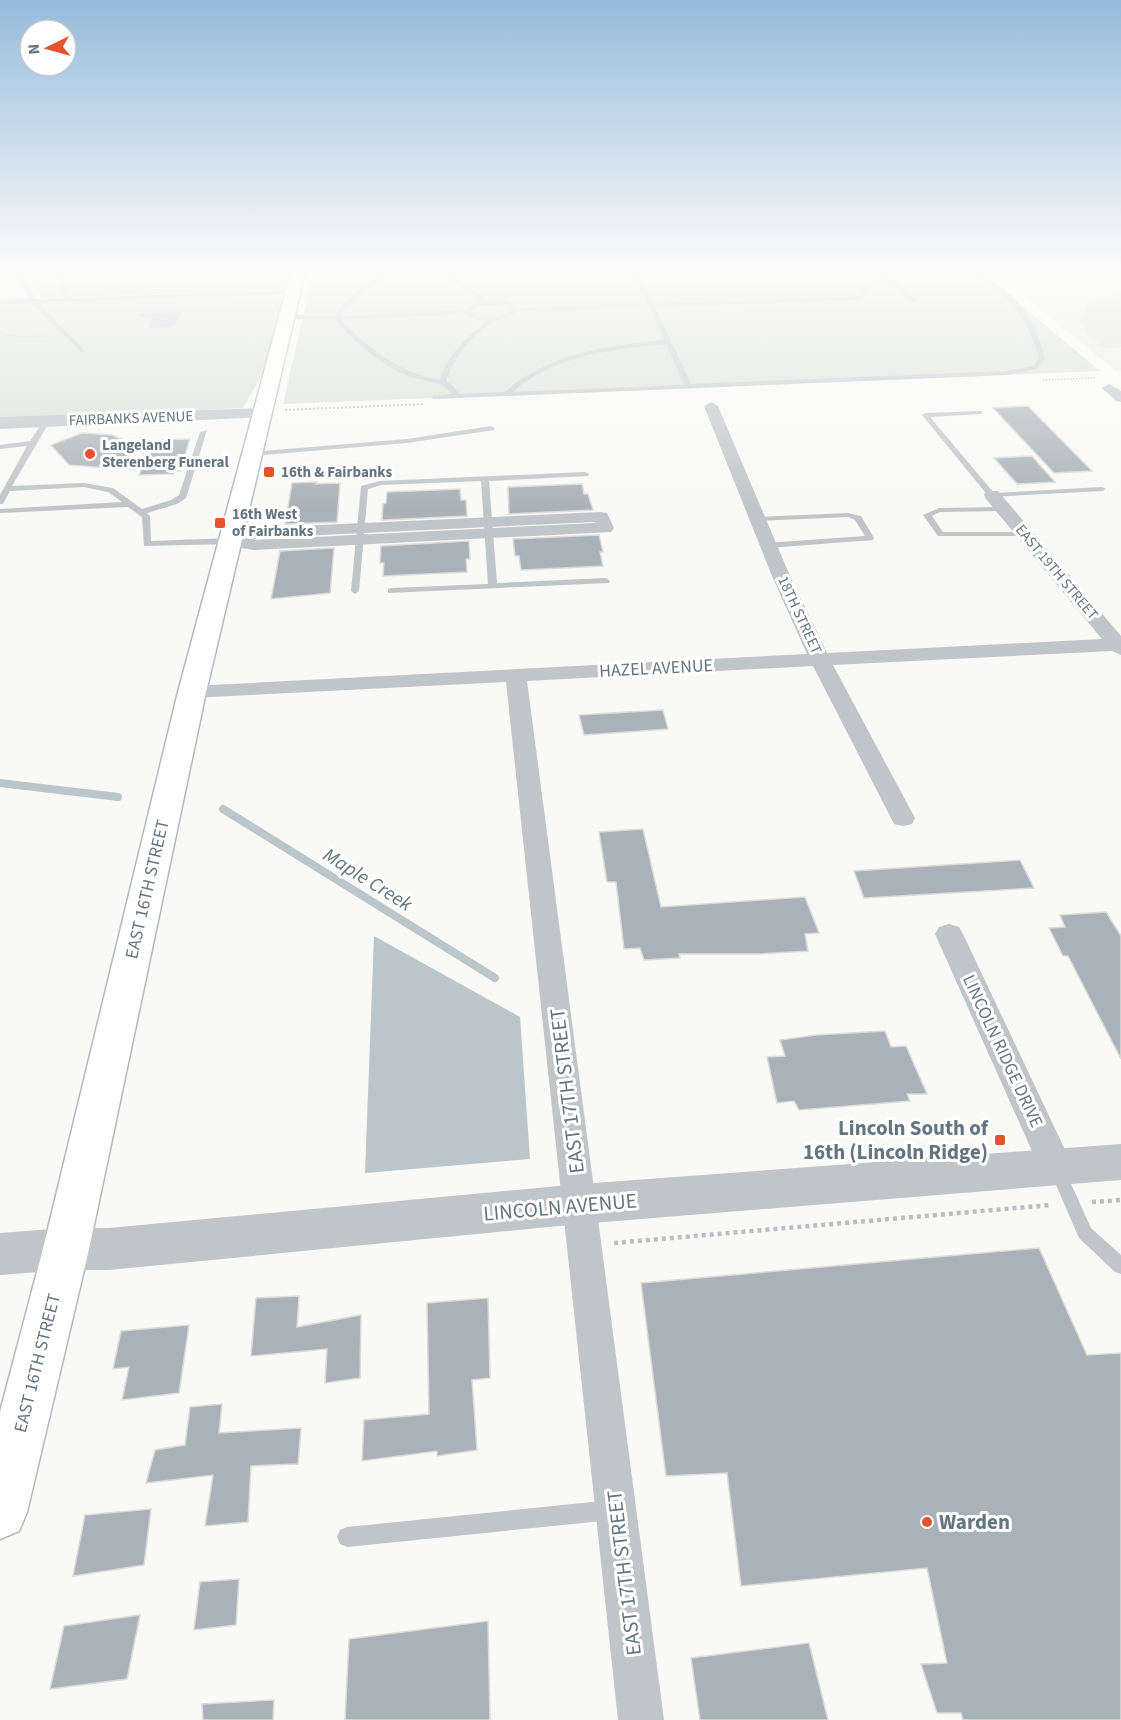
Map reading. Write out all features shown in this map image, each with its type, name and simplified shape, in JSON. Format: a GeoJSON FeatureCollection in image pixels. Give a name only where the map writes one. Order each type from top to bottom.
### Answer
{"type":"FeatureCollection","features":[{"type":"Feature","properties":{"kind":"main road","name":"EAST 16TH STREET"},"geometry":{"type":"LineString","coordinates":[[0,1512],[66,1249],[192,692],[278,348]]}},
{"type":"Feature","properties":{"kind":"street"},"geometry":{"type":"LineString","coordinates":[[1109,388],[1121,398]]}},
{"type":"Feature","properties":{"kind":"street","name":"18TH STREET"},"geometry":{"type":"LineString","coordinates":[[711,406],[768,545],[820,660],[903,818]]}},
{"type":"Feature","properties":{"kind":"street","name":"FAIRBANKS AVENUE"},"geometry":{"type":"LineString","coordinates":[[0,423],[262,413]]}},
{"type":"Feature","properties":{"kind":"street","name":"EAST 19TH STREET"},"geometry":{"type":"LineString","coordinates":[[998,502],[1120,646]]}},
{"type":"Feature","properties":{"kind":"street"},"geometry":{"type":"LineString","coordinates":[[231,542],[253,545],[359,534],[488,528],[605,528],[601,517],[488,528]]}},
{"type":"Feature","properties":{"kind":"street","name":"HAZEL AVENUE"},"geometry":{"type":"LineString","coordinates":[[192,692],[1120,646]]}},
{"type":"Feature","properties":{"kind":"street","name":"EAST 17TH STREET"},"geometry":{"type":"LineString","coordinates":[[516,676],[641,1720]]}},
{"type":"Feature","properties":{"kind":"street","name":"LINCOLN RIDGE DRIVE"},"geometry":{"type":"LineString","coordinates":[[949,934],[1064,1185]]}},
{"type":"Feature","properties":{"kind":"street","name":"LINCOLN AVENUE"},"geometry":{"type":"LineString","coordinates":[[0,1254],[66,1249],[109,1249],[580,1204],[1064,1185],[1121,1162]]}},
{"type":"Feature","properties":{"kind":"lane"},"geometry":{"type":"LineString","coordinates":[[366,348],[394,367],[423,379],[443,381],[453,389],[457,397]]}},
{"type":"Feature","properties":{"kind":"lane"},"geometry":{"type":"LineString","coordinates":[[443,381],[446,369],[459,348]]}},
{"type":"Feature","properties":{"kind":"lane"},"geometry":{"type":"LineString","coordinates":[[506,395],[513,386],[570,358],[609,348]]}},
{"type":"Feature","properties":{"kind":"lane"},"geometry":{"type":"LineString","coordinates":[[671,348],[689,387]]}},
{"type":"Feature","properties":{"kind":"lane"},"geometry":{"type":"LineString","coordinates":[[434,397],[1007,373],[1035,368],[1042,358],[1041,348]]}},
{"type":"Feature","properties":{"kind":"lane"},"geometry":{"type":"LineString","coordinates":[[980,412],[925,414],[998,502]]}},
{"type":"Feature","properties":{"kind":"lane"},"geometry":{"type":"LineString","coordinates":[[0,502],[46,421]]}},
{"type":"Feature","properties":{"kind":"lane"},"geometry":{"type":"LineString","coordinates":[[252,454],[407,441],[491,428]]}},
{"type":"Feature","properties":{"kind":"lane"},"geometry":{"type":"LineString","coordinates":[[141,512],[174,502],[183,496],[204,432]]}},
{"type":"Feature","properties":{"kind":"lane"},"geometry":{"type":"LineString","coordinates":[[0,447],[32,444]]}},
{"type":"Feature","properties":{"kind":"lane"},"geometry":{"type":"LineString","coordinates":[[355,591],[364,488],[380,483],[585,474]]}},
{"type":"Feature","properties":{"kind":"lane"},"geometry":{"type":"LineString","coordinates":[[485,478],[493,586]]}},
{"type":"Feature","properties":{"kind":"lane"},"geometry":{"type":"LineString","coordinates":[[7,489],[84,485],[110,490],[146,516],[147,544],[231,542]]}},
{"type":"Feature","properties":{"kind":"lane"},"geometry":{"type":"LineString","coordinates":[[1025,534],[940,534],[927,515],[939,510],[1102,489]]}},
{"type":"Feature","properties":{"kind":"lane"},"geometry":{"type":"LineString","coordinates":[[0,511],[130,504]]}},
{"type":"Feature","properties":{"kind":"lane"},"geometry":{"type":"LineString","coordinates":[[758,519],[848,515],[858,518],[870,538],[768,545]]}},
{"type":"Feature","properties":{"kind":"lane"},"geometry":{"type":"LineString","coordinates":[[392,591],[606,581]]}},
{"type":"Feature","properties":{"kind":"lane"},"geometry":{"type":"LineString","coordinates":[[1064,1185],[1085,1233],[1121,1266]]}},
{"type":"Feature","properties":{"kind":"lane"},"geometry":{"type":"LineString","coordinates":[[347,1537],[616,1510]]}},
{"type":"Feature","properties":{"kind":"path"},"geometry":{"type":"LineString","coordinates":[[610,1244],[1064,1185],[1121,1200]]}},
{"type":"Feature","properties":{"kind":"shaded area"},"geometry":{"type":"Polygon","coordinates":[[[0,348],[271,348],[266,367],[243,408],[0,420],[0,348]]]}},
{"type":"Feature","properties":{"kind":"shaded area"},"geometry":{"type":"Polygon","coordinates":[[[296,348],[1073,348],[1100,371],[283,404],[296,348]]]}},
{"type":"Feature","properties":{"kind":"shaded area"},"geometry":{"type":"Polygon","coordinates":[[[1088,348],[1121,348],[1121,370],[1116,371],[1088,348]]]}},
{"type":"Feature","properties":{"kind":"shaded area"},"geometry":{"type":"Polygon","coordinates":[[[374,936],[520,1017],[530,1159],[365,1173],[374,936]]]}},
{"type":"Feature","properties":{"kind":"building"},"geometry":{"type":"Polygon","coordinates":[[[1028,406],[1092,471],[1054,473],[993,408],[1028,406]]]}},
{"type":"Feature","properties":{"kind":"building"},"geometry":{"type":"Polygon","coordinates":[[[82,433],[112,435],[122,439],[135,470],[69,465],[51,445],[82,433]]]}},
{"type":"Feature","properties":{"kind":"building"},"geometry":{"type":"Polygon","coordinates":[[[190,439],[180,471],[174,471],[173,474],[139,475],[154,440],[190,439]]]}},
{"type":"Feature","properties":{"kind":"building"},"geometry":{"type":"Polygon","coordinates":[[[1032,456],[1055,482],[1017,484],[994,458],[1032,456]]]}},
{"type":"Feature","properties":{"kind":"building"},"geometry":{"type":"Polygon","coordinates":[[[317,482],[316,484],[340,483],[337,522],[285,524],[292,483],[317,482]]]}},
{"type":"Feature","properties":{"kind":"building"},"geometry":{"type":"Polygon","coordinates":[[[582,484],[584,494],[588,494],[593,510],[509,514],[508,487],[582,484]]]}},
{"type":"Feature","properties":{"kind":"building"},"geometry":{"type":"Polygon","coordinates":[[[460,489],[461,500],[466,500],[467,516],[382,520],[383,504],[386,503],[387,492],[460,489]]]}},
{"type":"Feature","properties":{"kind":"building"},"geometry":{"type":"Polygon","coordinates":[[[599,535],[603,566],[521,570],[519,556],[515,556],[513,539],[599,535]]]}},
{"type":"Feature","properties":{"kind":"building"},"geometry":{"type":"Polygon","coordinates":[[[469,541],[470,559],[466,559],[467,572],[383,576],[384,563],[380,563],[381,546],[469,541]]]}},
{"type":"Feature","properties":{"kind":"building"},"geometry":{"type":"Polygon","coordinates":[[[334,548],[330,593],[271,599],[280,551],[334,548]]]}},
{"type":"Feature","properties":{"kind":"building"},"geometry":{"type":"Polygon","coordinates":[[[663,710],[668,729],[584,735],[579,715],[663,710]]]}},
{"type":"Feature","properties":{"kind":"building"},"geometry":{"type":"Polygon","coordinates":[[[643,829],[661,907],[805,897],[819,933],[805,934],[808,951],[759,954],[679,954],[680,958],[644,960],[640,948],[624,949],[616,882],[607,882],[599,832],[643,829]]]}},
{"type":"Feature","properties":{"kind":"building"},"geometry":{"type":"Polygon","coordinates":[[[1020,860],[1034,888],[864,898],[854,871],[1020,860]]]}},
{"type":"Feature","properties":{"kind":"building"},"geometry":{"type":"Polygon","coordinates":[[[1106,912],[1121,936],[1121,1059],[1068,956],[1063,956],[1049,928],[1065,927],[1060,915],[1106,912]]]}},
{"type":"Feature","properties":{"kind":"building"},"geometry":{"type":"Polygon","coordinates":[[[885,1031],[891,1047],[906,1046],[927,1094],[907,1094],[910,1101],[799,1110],[794,1101],[777,1103],[767,1057],[785,1056],[780,1040],[816,1035],[885,1031]]]}},
{"type":"Feature","properties":{"kind":"building","name":"Warden"},"geometry":{"type":"Polygon","coordinates":[[[1039,1248],[1087,1355],[1121,1353],[1121,1720],[963,1720],[961,1713],[937,1713],[921,1664],[947,1663],[927,1568],[741,1586],[727,1473],[666,1476],[641,1283],[1039,1248]]]}},
{"type":"Feature","properties":{"kind":"building"},"geometry":{"type":"Polygon","coordinates":[[[299,1296],[297,1327],[361,1315],[360,1378],[325,1383],[327,1349],[251,1356],[256,1298],[299,1296]]]}},
{"type":"Feature","properties":{"kind":"building"},"geometry":{"type":"Polygon","coordinates":[[[488,1298],[490,1378],[472,1380],[477,1450],[437,1456],[437,1451],[362,1461],[364,1420],[429,1414],[427,1303],[488,1298]]]}},
{"type":"Feature","properties":{"kind":"building"},"geometry":{"type":"Polygon","coordinates":[[[189,1325],[179,1393],[122,1400],[129,1367],[113,1369],[121,1331],[189,1325]]]}},
{"type":"Feature","properties":{"kind":"building"},"geometry":{"type":"Polygon","coordinates":[[[222,1404],[219,1433],[301,1428],[298,1464],[251,1466],[248,1522],[205,1526],[213,1475],[146,1483],[155,1450],[185,1445],[190,1407],[222,1404]]]}},
{"type":"Feature","properties":{"kind":"building"},"geometry":{"type":"Polygon","coordinates":[[[151,1509],[144,1565],[73,1576],[85,1515],[151,1509]]]}},
{"type":"Feature","properties":{"kind":"building"},"geometry":{"type":"Polygon","coordinates":[[[239,1579],[236,1625],[194,1630],[200,1582],[239,1579]]]}},
{"type":"Feature","properties":{"kind":"building"},"geometry":{"type":"Polygon","coordinates":[[[140,1615],[127,1679],[50,1689],[64,1626],[140,1615]]]}},
{"type":"Feature","properties":{"kind":"building"},"geometry":{"type":"Polygon","coordinates":[[[488,1621],[490,1720],[345,1720],[349,1639],[488,1621]]]}},
{"type":"Feature","properties":{"kind":"building"},"geometry":{"type":"Polygon","coordinates":[[[809,1643],[828,1720],[700,1720],[691,1658],[809,1643]]]}},
{"type":"Feature","properties":{"kind":"building"},"geometry":{"type":"Polygon","coordinates":[[[274,1700],[273,1720],[203,1720],[202,1704],[274,1700]]]}},
{"type":"Feature","properties":{"kind":"waterway","name":"Maple Creek"},"geometry":{"type":"LineString","coordinates":[[0,783],[118,797]]}},
{"type":"Feature","properties":{"kind":"waterway","name":"Maple Creek"},"geometry":{"type":"LineString","coordinates":[[223,809],[495,978]]}},
{"type":"Feature","properties":{"kind":"place","name":"Langeland Sterenberg Funeral"},"geometry":{"type":"Point","coordinates":[90,454]}},
{"type":"Feature","properties":{"kind":"place","name":"16th & Fairbanks"},"geometry":{"type":"Point","coordinates":[269,472]}},
{"type":"Feature","properties":{"kind":"place","name":"16th West of Fairbanks"},"geometry":{"type":"Point","coordinates":[220,523]}},
{"type":"Feature","properties":{"kind":"place","name":"Lincoln South of 16th (Lincoln Ridge)"},"geometry":{"type":"Point","coordinates":[1000,1140]}},
{"type":"Feature","properties":{"kind":"place","name":"Warden"},"geometry":{"type":"Point","coordinates":[927,1522]}}]}
